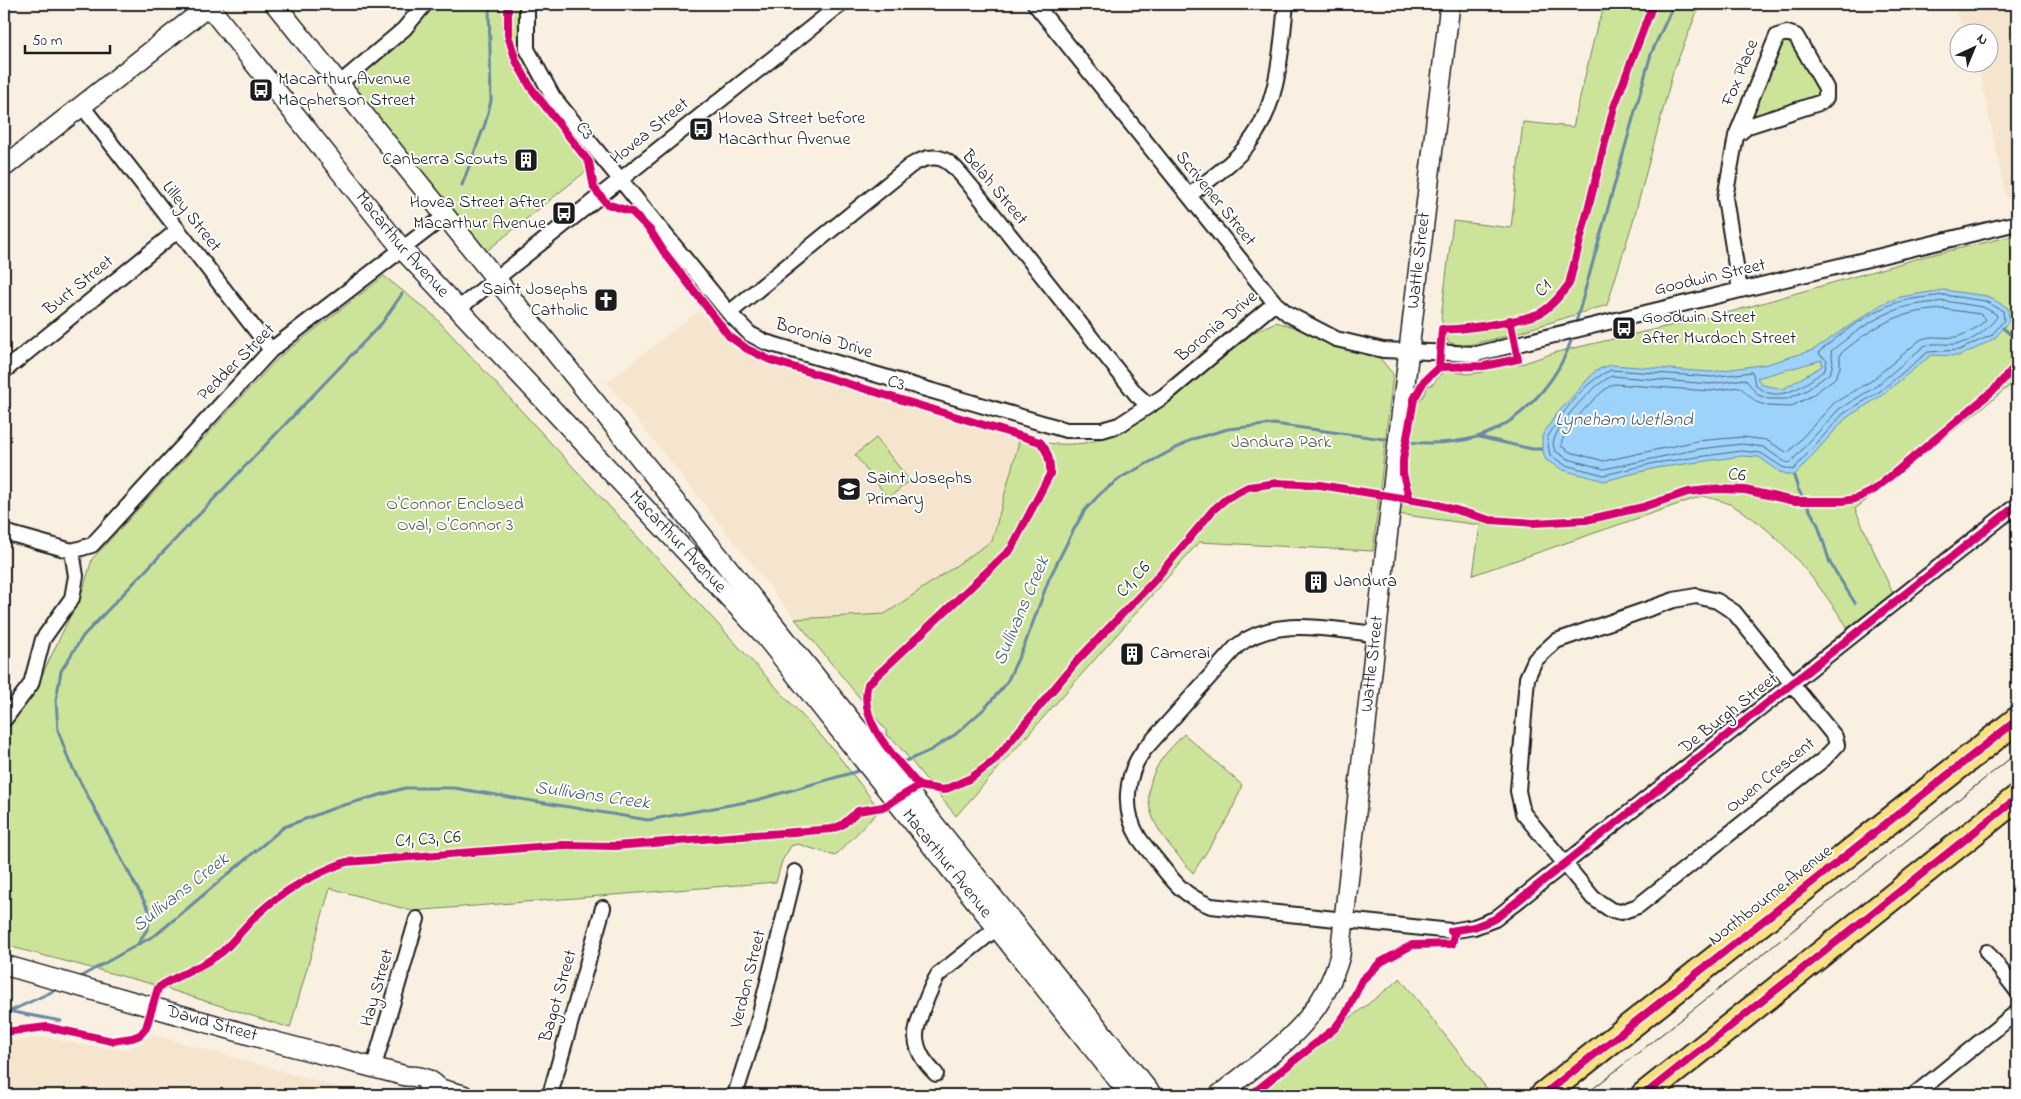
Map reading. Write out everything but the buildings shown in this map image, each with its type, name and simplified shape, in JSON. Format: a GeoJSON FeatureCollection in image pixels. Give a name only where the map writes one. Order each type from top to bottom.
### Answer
{"type":"FeatureCollection","features":[{"type":"Feature","properties":{"kind":"highway","name":"Northbourne Avenue"},"geometry":{"type":"LineString","coordinates":[[1543,1095],[2017,720]]}},
{"type":"Feature","properties":{"kind":"highway"},"geometry":{"type":"LineString","coordinates":[[1644,1095],[2017,798]]}},
{"type":"Feature","properties":{"kind":"main road","name":"Macarthur Avenue"},"geometry":{"type":"LineString","coordinates":[[209,4],[402,249],[770,630]]}},
{"type":"Feature","properties":{"kind":"main road"},"geometry":{"type":"LineString","coordinates":[[4,167],[209,4]]}},
{"type":"Feature","properties":{"kind":"main road","name":"Macarthur Avenue"},"geometry":{"type":"LineString","coordinates":[[275,4],[496,280],[770,630],[1004,922],[1152,1095]]}},
{"type":"Feature","properties":{"kind":"main road","name":"Wattle Street"},"geometry":{"type":"LineString","coordinates":[[1224,1092],[1309,1020],[1334,979],[1340,955],[1450,4]]}},
{"type":"Feature","properties":{"kind":"main road","name":"Macarthur Avenue"},"geometry":{"type":"LineString","coordinates":[[1004,922],[1130,1095]]}},
{"type":"Feature","properties":{"kind":"main road","name":"David Street"},"geometry":{"type":"LineString","coordinates":[[4,964],[268,1040],[374,1066],[406,1076],[421,1076],[434,1082],[440,1089],[462,1095]]}},
{"type":"Feature","properties":{"kind":"street"},"geometry":{"type":"LineString","coordinates":[[339,84],[404,29],[425,4]]}},
{"type":"Feature","properties":{"kind":"street","name":"Boronia Drive"},"geometry":{"type":"LineString","coordinates":[[527,4],[527,49],[553,97],[729,313],[750,334],[765,342],[1066,430],[1110,428],[1164,396],[1275,303]]}},
{"type":"Feature","properties":{"kind":"street","name":"Hovea Street"},"geometry":{"type":"LineString","coordinates":[[458,309],[841,4]]}},
{"type":"Feature","properties":{"kind":"street","name":"Scrivener Street"},"geometry":{"type":"LineString","coordinates":[[1035,4],[1275,303],[1288,314],[1336,339],[1383,350],[1410,352]]}},
{"type":"Feature","properties":{"kind":"street"},"geometry":{"type":"LineString","coordinates":[[1189,196],[1248,144],[1262,124],[1269,108],[1274,85],[1286,4]]}},
{"type":"Feature","properties":{"kind":"street","name":"Fox Place"},"geometry":{"type":"LineString","coordinates":[[1736,136],[1748,126],[1822,102],[1826,98],[1826,88],[1796,36],[1787,33],[1777,36],[1736,136],[1725,198],[1740,290]]}},
{"type":"Feature","properties":{"kind":"street","name":"Lilley Street"},"geometry":{"type":"LineString","coordinates":[[82,106],[271,350]]}},
{"type":"Feature","properties":{"kind":"street","name":"Belah Street"},"geometry":{"type":"LineString","coordinates":[[729,313],[910,166],[926,157],[936,156],[953,166],[1136,394],[1148,406]]}},
{"type":"Feature","properties":{"kind":"street","name":"Pedder Street"},"geometry":{"type":"LineString","coordinates":[[72,551],[92,545],[271,350],[445,216]]}},
{"type":"Feature","properties":{"kind":"street","name":"Goodwin Street"},"geometry":{"type":"LineString","coordinates":[[1410,352],[1476,354],[2017,223]]}},
{"type":"Feature","properties":{"kind":"street","name":"Burt Street"},"geometry":{"type":"LineString","coordinates":[[4,371],[178,230]]}},
{"type":"Feature","properties":{"kind":"street","name":"De Burgh Street"},"geometry":{"type":"LineString","coordinates":[[1376,634],[1303,627],[1275,627],[1247,638],[1237,646],[1144,750],[1136,761],[1129,777],[1130,812],[1138,837],[1178,887],[1196,900],[1212,906],[1451,931],[1474,927],[1495,919],[2017,505]]}},
{"type":"Feature","properties":{"kind":"street"},"geometry":{"type":"LineString","coordinates":[[4,532],[72,551],[76,576],[72,598],[43,639],[31,684],[4,720]]}},
{"type":"Feature","properties":{"kind":"street","name":"Owen Crescent"},"geometry":{"type":"LineString","coordinates":[[1696,596],[1717,601],[1734,612],[1792,684],[1835,737],[1837,744],[1824,759],[1629,910],[1611,910],[1593,898],[1523,814],[1518,792],[1527,678],[1535,660],[1549,646],[1564,638],[1674,600],[1696,596]]}},
{"type":"Feature","properties":{"kind":"street","name":"Verdon Street"},"geometry":{"type":"LineString","coordinates":[[735,1095],[758,1026],[795,872]]}},
{"type":"Feature","properties":{"kind":"street","name":"Bagot Street"},"geometry":{"type":"LineString","coordinates":[[550,1095],[603,908]]}},
{"type":"Feature","properties":{"kind":"street","name":"Hay Street"},"geometry":{"type":"LineString","coordinates":[[374,1066],[417,919]]}},
{"type":"Feature","properties":{"kind":"street"},"geometry":{"type":"LineString","coordinates":[[936,1074],[923,1061],[916,1037],[931,986],[938,975],[1004,922]]}},
{"type":"Feature","properties":{"kind":"street"},"geometry":{"type":"LineString","coordinates":[[1987,952],[2017,991]]}},
{"type":"Feature","properties":{"kind":"street"},"geometry":{"type":"LineString","coordinates":[[1916,1095],[2017,1012]]}},
{"type":"Feature","properties":{"kind":"shaded area"},"geometry":{"type":"Polygon","coordinates":[[[1953,4],[2017,4],[2017,195],[2006,198],[1979,72],[1998,72],[1998,22],[1960,22],[1953,4]]]}},
{"type":"Feature","properties":{"kind":"shaded area","name":"Saint Josephs Primary"},"geometry":{"type":"Polygon","coordinates":[[[699,310],[735,349],[768,365],[1020,438],[992,541],[885,614],[795,619],[607,382],[699,310]]]}},
{"type":"Feature","properties":{"kind":"shaded area"},"geometry":{"type":"Polygon","coordinates":[[[151,1034],[367,1095],[4,1095],[4,1041],[47,1037],[87,1046],[126,1049],[143,1042],[151,1034]]]}},
{"type":"Feature","properties":{"kind":"green space"},"geometry":{"type":"Polygon","coordinates":[[[434,4],[524,4],[525,49],[533,82],[595,164],[484,253],[357,92],[358,84],[366,72],[394,49],[434,4]]]}},
{"type":"Feature","properties":{"kind":"green space"},"geometry":{"type":"Polygon","coordinates":[[[1606,4],[1700,4],[1673,72],[1634,218],[1607,305],[1503,337],[1464,346],[1448,342],[1441,318],[1453,221],[1511,228],[1523,122],[1573,127],[1597,26],[1606,4]]]}},
{"type":"Feature","properties":{"kind":"green space"},"geometry":{"type":"Polygon","coordinates":[[[1788,39],[1793,41],[1824,88],[1818,98],[1769,110],[1750,120],[1750,106],[1783,41],[1788,39]]]}},
{"type":"Feature","properties":{"kind":"green space"},"geometry":{"type":"Polygon","coordinates":[[[2013,236],[2017,246],[2017,380],[1855,509],[1894,596],[1850,631],[1813,579],[1769,531],[1731,505],[1715,499],[1702,496],[1473,575],[1480,525],[1397,514],[1418,403],[1426,392],[1427,386],[1433,384],[1444,370],[1468,374],[1484,372],[1486,369],[1514,363],[1518,365],[1557,352],[1734,311],[1926,256],[2013,236]]]}},
{"type":"Feature","properties":{"kind":"green space","name":"O'Connor Enclosed Oval, O'Connor 3"},"geometry":{"type":"Polygon","coordinates":[[[384,276],[433,315],[833,749],[880,810],[835,856],[798,844],[791,846],[782,861],[776,882],[412,911],[330,888],[290,1028],[152,984],[4,945],[4,727],[32,696],[84,587],[92,559],[278,358],[384,276]]]}},
{"type":"Feature","properties":{"kind":"green space","name":"Jandura Park"},"geometry":{"type":"Polygon","coordinates":[[[1276,322],[1294,327],[1337,347],[1379,357],[1393,374],[1373,551],[1199,542],[956,816],[894,740],[886,735],[886,730],[795,619],[885,614],[992,541],[1020,438],[1043,443],[1084,443],[1127,427],[1197,379],[1256,331],[1276,322]]]}},
{"type":"Feature","properties":{"kind":"green space"},"geometry":{"type":"Polygon","coordinates":[[[876,438],[910,481],[888,498],[855,455],[876,438]]]}},
{"type":"Feature","properties":{"kind":"green space"},"geometry":{"type":"Polygon","coordinates":[[[1184,734],[1242,785],[1230,815],[1193,873],[1162,835],[1154,821],[1150,808],[1149,793],[1152,777],[1161,760],[1184,734]]]}},
{"type":"Feature","properties":{"kind":"green space"},"geometry":{"type":"Polygon","coordinates":[[[1400,979],[1492,1095],[1252,1095],[1400,979]]]}},
{"type":"Feature","properties":{"kind":"water","name":"Lyneham Wetland"},"geometry":{"type":"Polygon","coordinates":[[[1943,290],[1987,296],[2008,308],[2009,321],[1995,338],[1959,356],[1931,355],[1881,396],[1846,418],[1794,476],[1780,472],[1759,457],[1742,456],[1656,468],[1604,481],[1563,470],[1546,460],[1542,449],[1542,436],[1555,416],[1596,370],[1611,365],[1711,372],[1767,364],[1813,350],[1882,304],[1900,297],[1943,290]],[[1822,360],[1757,378],[1763,385],[1783,389],[1822,366],[1822,360]]]}},
{"type":"Feature","properties":{"kind":"waterway"},"geometry":{"type":"LineString","coordinates":[[462,185],[485,124],[491,101],[489,4]]}},
{"type":"Feature","properties":{"kind":"waterway","name":"Sullivans Creek"},"geometry":{"type":"LineString","coordinates":[[1575,326],[1651,54],[1674,4]]}},
{"type":"Feature","properties":{"kind":"waterway"},"geometry":{"type":"LineString","coordinates":[[137,945],[148,928],[150,912],[69,761],[58,730],[56,700],[61,671],[83,636],[382,323],[402,294]]}},
{"type":"Feature","properties":{"kind":"waterway"},"geometry":{"type":"LineString","coordinates":[[2003,328],[2017,340]]}},
{"type":"Feature","properties":{"kind":"waterway","name":"Sullivans Creek"},"geometry":{"type":"LineString","coordinates":[[1404,442],[1440,443],[1459,441],[1493,431],[1509,422],[1524,410],[1549,382],[1559,367],[1573,334]]}},
{"type":"Feature","properties":{"kind":"waterway","name":"Sullivans Creek"},"geometry":{"type":"LineString","coordinates":[[892,763],[909,760],[931,750],[956,734],[985,708],[1006,684],[1025,644],[1049,579],[1073,531],[1085,510],[1102,492],[1122,477],[1193,439],[1228,429],[1274,424],[1391,440]]}},
{"type":"Feature","properties":{"kind":"waterway"},"geometry":{"type":"LineString","coordinates":[[1479,437],[1532,449],[1542,449]]}},
{"type":"Feature","properties":{"kind":"waterway"},"geometry":{"type":"LineString","coordinates":[[1794,476],[1798,489],[1818,525],[1830,563],[1855,603]]}},
{"type":"Feature","properties":{"kind":"waterway","name":"Sullivans Creek"},"geometry":{"type":"LineString","coordinates":[[78,978],[157,934],[284,827],[337,807],[405,788],[454,788],[648,820],[757,800],[862,770]]}},
{"type":"Feature","properties":{"kind":"waterway","name":"Sullivans Creek"},"geometry":{"type":"LineString","coordinates":[[4,1014],[60,988]]}},
{"type":"Feature","properties":{"kind":"waterway"},"geometry":{"type":"LineString","coordinates":[[13,1012],[61,1021]]}},
{"type":"Feature","properties":{"kind":"tram line"},"geometry":{"type":"LineString","coordinates":[[1585,1095],[2017,753]]}},
{"type":"Feature","properties":{"kind":"cycle path","name":"C3"},"geometry":{"type":"LineString","coordinates":[[508,4],[508,35],[516,61],[531,88],[589,162],[594,188],[607,204],[632,212],[650,230],[664,252],[729,336],[747,349],[770,360],[1040,442],[1045,449],[1050,465],[1050,474],[1011,549],[868,684],[866,698],[868,712],[874,726],[890,752],[919,786]]}},
{"type":"Feature","properties":{"kind":"cycle path","name":"C1"},"geometry":{"type":"LineString","coordinates":[[1439,367],[1442,329],[1493,324],[1535,315],[1550,306],[1569,284],[1614,107],[1653,4]]}},
{"type":"Feature","properties":{"kind":"cycle path"},"geometry":{"type":"LineString","coordinates":[[1410,500],[1403,474],[1403,460],[1414,399],[1424,381],[1439,367],[1484,366],[1518,359],[1510,320]]}},
{"type":"Feature","properties":{"kind":"cycle path","name":"C6"},"geometry":{"type":"LineString","coordinates":[[919,786],[944,790],[971,778],[994,761],[1077,661],[1153,582],[1213,510],[1227,498],[1248,487],[1277,483],[1320,485],[1432,503],[1490,520],[1534,523],[1586,520],[1643,507],[1688,492],[1716,489],[1745,490],[1794,501],[1843,501],[1855,499],[1874,490],[1995,389],[2017,364]]}},
{"type":"Feature","properties":{"kind":"cycle path"},"geometry":{"type":"LineString","coordinates":[[1451,931],[1474,927],[1495,919],[2017,505]]}},
{"type":"Feature","properties":{"kind":"cycle path"},"geometry":{"type":"LineString","coordinates":[[1543,1095],[2017,720]]}},
{"type":"Feature","properties":{"kind":"cycle path","name":"C1, C3, C6"},"geometry":{"type":"LineString","coordinates":[[4,1032],[47,1027],[112,1041],[140,1035],[146,1028],[158,988],[222,952],[259,913],[278,897],[311,877],[346,862],[563,845],[615,846],[832,829],[842,825],[858,811],[883,807],[919,786]]}},
{"type":"Feature","properties":{"kind":"cycle path"},"geometry":{"type":"LineString","coordinates":[[1644,1095],[2017,798]]}},
{"type":"Feature","properties":{"kind":"cycle path"},"geometry":{"type":"LineString","coordinates":[[1251,1095],[1335,1028],[1347,1012],[1362,980],[1381,962],[1412,945],[1452,944],[1455,931]]}},
{"type":"Feature","properties":{"kind":"place","name":"Macarthur Avenue Macpherson Street"},"geometry":{"type":"Point","coordinates":[261,90]}},
{"type":"Feature","properties":{"kind":"place","name":"Hovea Street before Macarthur Avenue"},"geometry":{"type":"Point","coordinates":[701,129]}},
{"type":"Feature","properties":{"kind":"place","name":"Canberra Scouts"},"geometry":{"type":"Point","coordinates":[526,160]}},
{"type":"Feature","properties":{"kind":"place","name":"Hovea Street after Macarthur Avenue"},"geometry":{"type":"Point","coordinates":[564,213]}},
{"type":"Feature","properties":{"kind":"place","name":"Saint Josephs Catholic"},"geometry":{"type":"Point","coordinates":[606,300]}},
{"type":"Feature","properties":{"kind":"place","name":"Goodwin Street after Murdoch Street"},"geometry":{"type":"Point","coordinates":[1624,328]}},
{"type":"Feature","properties":{"kind":"place","name":"Saint Josephs Primary"},"geometry":{"type":"Point","coordinates":[849,489]}},
{"type":"Feature","properties":{"kind":"place","name":"Jandura"},"geometry":{"type":"Point","coordinates":[1316,582]}},
{"type":"Feature","properties":{"kind":"place","name":"Camerai"},"geometry":{"type":"Point","coordinates":[1132,654]}}]}
